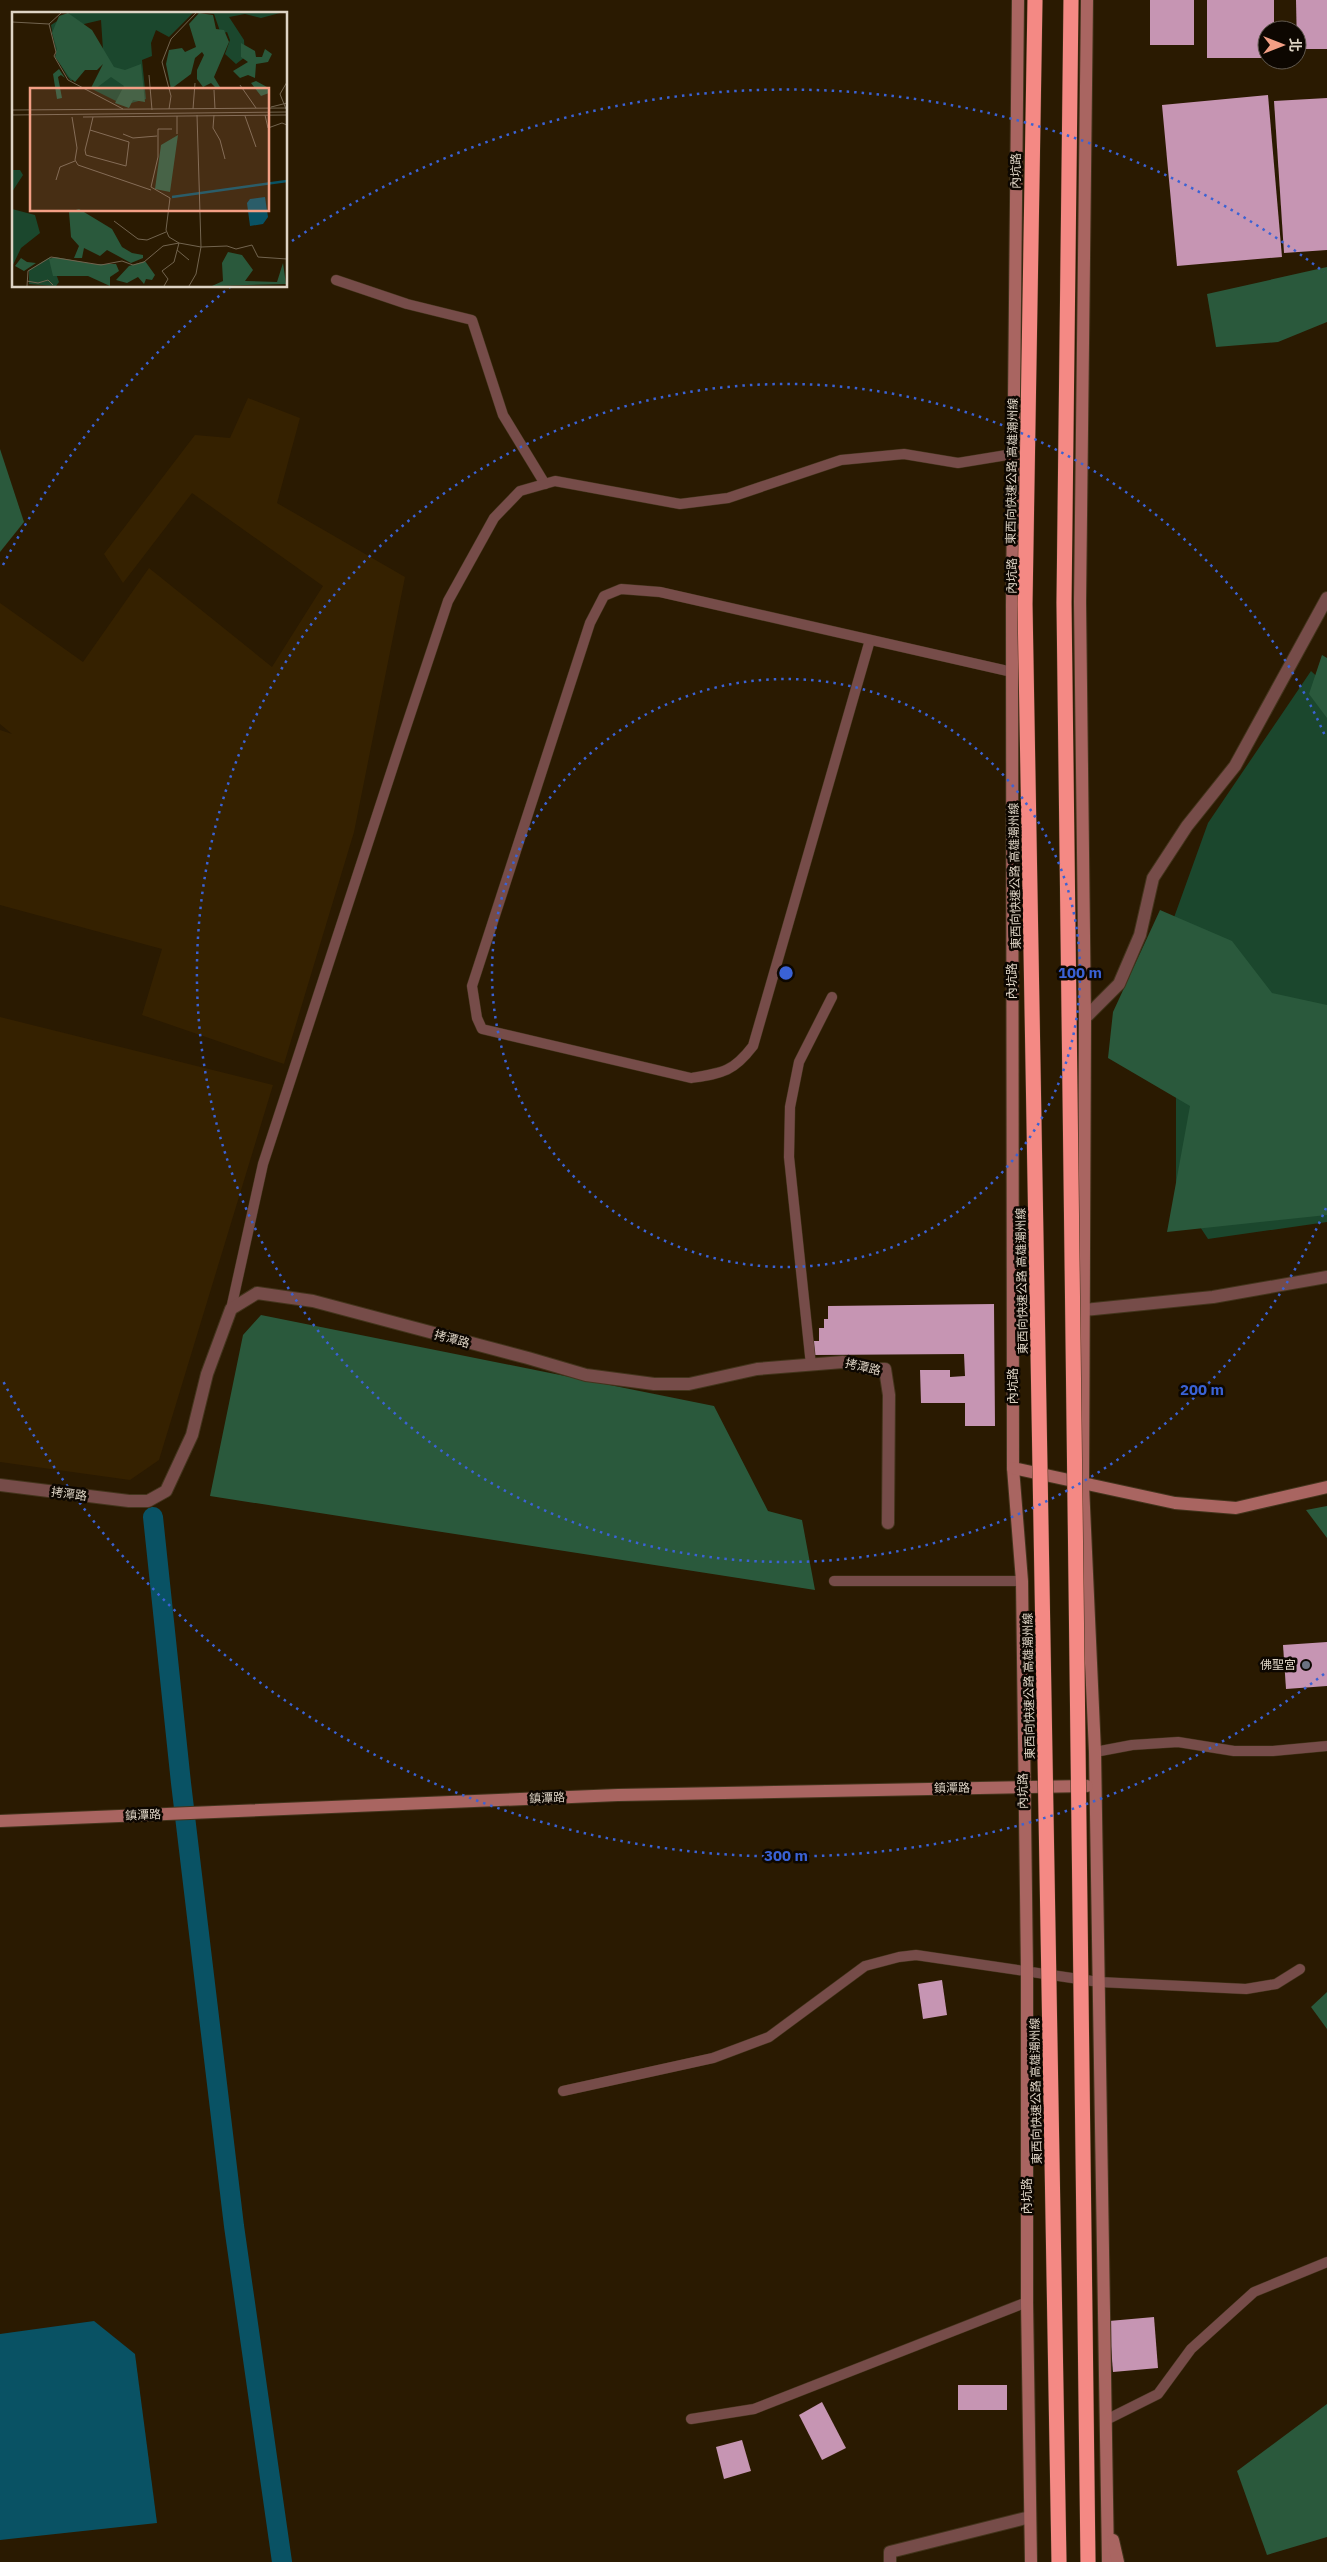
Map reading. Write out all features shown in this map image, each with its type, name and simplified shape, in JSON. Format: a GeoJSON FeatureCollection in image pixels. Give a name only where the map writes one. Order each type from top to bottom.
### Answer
{"type":"FeatureCollection","features":[{"type":"Feature","properties":{"kind":"highway","name":"東西向快速公路 高雄潮州線"},"geometry":{"type":"LineString","coordinates":[[1035,0],[1025,604],[1059,2562]]}},
{"type":"Feature","properties":{"kind":"highway"},"geometry":{"type":"LineString","coordinates":[[1072,0],[1064,603],[1088,2562]]}},
{"type":"Feature","properties":{"kind":"main road","name":"內坑路"},"geometry":{"type":"LineString","coordinates":[[1018,0],[1012,672],[1013,1468],[1022,1581],[1026,1972],[1026,2302],[1031,2562]]}},
{"type":"Feature","properties":{"kind":"main road"},"geometry":{"type":"LineString","coordinates":[[1087,0],[1080,602],[1085,1018],[1083,1485],[1095,1752],[1108,2562]]}},
{"type":"Feature","properties":{"kind":"main road"},"geometry":{"type":"LineString","coordinates":[[1013,1468],[1083,1485],[1174,1503],[1236,1508],[1327,1488]]}},
{"type":"Feature","properties":{"kind":"main road","name":"鎮潭路"},"geometry":{"type":"LineString","coordinates":[[0,1821],[618,1795],[1095,1786]]}},
{"type":"Feature","properties":{"kind":"main road"},"geometry":{"type":"LineString","coordinates":[[1107,2515],[1118,2562]]}},
{"type":"Feature","properties":{"kind":"street"},"geometry":{"type":"LineString","coordinates":[[1085,1018],[1119,984],[1140,935],[1153,878],[1187,826],[1235,766],[1327,598]]}},
{"type":"Feature","properties":{"kind":"street"},"geometry":{"type":"LineString","coordinates":[[1084,1310],[1213,1297],[1327,1277]]}},
{"type":"Feature","properties":{"kind":"street","name":"拷潭路"},"geometry":{"type":"LineString","coordinates":[[0,1485],[129,1501],[148,1501],[166,1491],[192,1435],[207,1374],[231,1308],[257,1292],[313,1301],[528,1358],[586,1376],[654,1384],[689,1384],[757,1369],[843,1362],[872,1369],[885,1369],[889,1396],[888,1523]]}},
{"type":"Feature","properties":{"kind":"street"},"geometry":{"type":"LineString","coordinates":[[890,2562],[890,2552],[1030,2517]]}},
{"type":"Feature","properties":{"kind":"lane"},"geometry":{"type":"LineString","coordinates":[[336,280],[407,304],[472,320],[503,415],[545,484]]}},
{"type":"Feature","properties":{"kind":"lane"},"geometry":{"type":"LineString","coordinates":[[231,1308],[263,1164],[448,601],[494,518],[520,491],[555,480],[680,504],[728,498],[841,460],[904,454],[958,463],[1013,454]]}},
{"type":"Feature","properties":{"kind":"lane"},"geometry":{"type":"LineString","coordinates":[[870,640],[753,1046],[740,1064],[718,1074],[691,1078],[482,1029],[477,1018],[472,986],[590,623],[604,596],[621,589],[660,592],[1012,672]]}},
{"type":"Feature","properties":{"kind":"lane"},"geometry":{"type":"LineString","coordinates":[[811,1365],[789,1157],[790,1107],[799,1062],[832,997]]}},
{"type":"Feature","properties":{"kind":"lane"},"geometry":{"type":"LineString","coordinates":[[834,1581],[1022,1581]]}},
{"type":"Feature","properties":{"kind":"lane"},"geometry":{"type":"LineString","coordinates":[[1095,1752],[1132,1744],[1178,1742],[1234,1751],[1273,1751],[1327,1746]]}},
{"type":"Feature","properties":{"kind":"lane"},"geometry":{"type":"LineString","coordinates":[[563,2091],[713,2058],[769,2037],[866,1966],[899,1957],[916,1955],[1099,1982],[1246,1988],[1276,1984],[1300,1969]]}},
{"type":"Feature","properties":{"kind":"lane"},"geometry":{"type":"LineString","coordinates":[[1106,2420],[1158,2394],[1191,2349],[1254,2292],[1327,2262]]}},
{"type":"Feature","properties":{"kind":"lane"},"geometry":{"type":"LineString","coordinates":[[691,2419],[754,2409],[1026,2302]]}},
{"type":"Feature","properties":{"kind":"shaded area"},"geometry":{"type":"Polygon","coordinates":[[[248,398],[300,418],[277,503],[405,577],[354,832],[284,1064],[142,1015],[162,949],[0,905],[0,730],[12,734],[0,724],[0,603],[83,662],[149,568],[272,667],[323,586],[192,493],[123,583],[104,554],[195,435],[230,438],[248,398]]]}},
{"type":"Feature","properties":{"kind":"shaded area"},"geometry":{"type":"Polygon","coordinates":[[[0,1017],[273,1085],[159,1460],[130,1480],[0,1462],[0,1017]]]}},
{"type":"Feature","properties":{"kind":"green space"},"geometry":{"type":"Polygon","coordinates":[[[1327,267],[1327,322],[1278,342],[1216,347],[1207,294],[1327,267]]]}},
{"type":"Feature","properties":{"kind":"green space"},"geometry":{"type":"Polygon","coordinates":[[[0,449],[24,522],[0,552],[0,449]]]}},
{"type":"Feature","properties":{"kind":"green space"},"geometry":{"type":"Polygon","coordinates":[[[1322,655],[1327,658],[1327,718],[1309,694],[1322,655]]]}},
{"type":"Feature","properties":{"kind":"green space"},"geometry":{"type":"Polygon","coordinates":[[[1311,671],[1327,686],[1327,1222],[1208,1239],[1176,1190],[1176,1096],[1140,1012],[1208,823],[1311,671]]]}},
{"type":"Feature","properties":{"kind":"green space"},"geometry":{"type":"Polygon","coordinates":[[[1160,910],[1232,941],[1272,993],[1327,1005],[1327,1215],[1167,1232],[1190,1106],[1108,1058],[1113,1012],[1160,910]]]}},
{"type":"Feature","properties":{"kind":"green space"},"geometry":{"type":"Polygon","coordinates":[[[261,1315],[714,1406],[768,1511],[802,1520],[815,1590],[210,1496],[243,1335],[261,1315]]]}},
{"type":"Feature","properties":{"kind":"green space"},"geometry":{"type":"Polygon","coordinates":[[[1327,1506],[1327,1538],[1306,1510],[1327,1506]]]}},
{"type":"Feature","properties":{"kind":"green space"},"geometry":{"type":"Polygon","coordinates":[[[1327,1992],[1327,2029],[1311,2007],[1327,1992]]]}},
{"type":"Feature","properties":{"kind":"green space"},"geometry":{"type":"Polygon","coordinates":[[[1327,2404],[1327,2537],[1267,2555],[1237,2471],[1327,2404]]]}},
{"type":"Feature","properties":{"kind":"water"},"geometry":{"type":"Polygon","coordinates":[[[94,2321],[135,2354],[157,2523],[0,2540],[0,2334],[94,2321]]]}},
{"type":"Feature","properties":{"kind":"building"},"geometry":{"type":"Polygon","coordinates":[[[1150,0],[1194,0],[1194,45],[1150,45],[1150,0]]]}},
{"type":"Feature","properties":{"kind":"building"},"geometry":{"type":"Polygon","coordinates":[[[1207,0],[1274,0],[1274,20],[1257,20],[1257,58],[1207,58],[1207,0]]]}},
{"type":"Feature","properties":{"kind":"building"},"geometry":{"type":"Polygon","coordinates":[[[1296,0],[1327,0],[1327,49],[1307,49],[1307,20],[1296,20],[1296,0]]]}},
{"type":"Feature","properties":{"kind":"building"},"geometry":{"type":"Polygon","coordinates":[[[1268,95],[1282,257],[1177,266],[1162,105],[1268,95]]]}},
{"type":"Feature","properties":{"kind":"building"},"geometry":{"type":"Polygon","coordinates":[[[1327,98],[1327,250],[1284,253],[1274,101],[1327,98]]]}},
{"type":"Feature","properties":{"kind":"building"},"geometry":{"type":"Polygon","coordinates":[[[994,1304],[995,1426],[965,1426],[965,1403],[921,1403],[920,1370],[950,1370],[950,1377],[965,1376],[964,1354],[813,1355],[812,1341],[819,1341],[819,1328],[824,1328],[824,1319],[828,1319],[828,1306],[994,1304]]]}},
{"type":"Feature","properties":{"kind":"building","name":"佛聖宮"},"geometry":{"type":"Polygon","coordinates":[[[1327,1642],[1327,1686],[1286,1689],[1283,1645],[1327,1642]]]}},
{"type":"Feature","properties":{"kind":"building"},"geometry":{"type":"Polygon","coordinates":[[[942,1980],[947,2015],[923,2019],[918,1984],[942,1980]]]}},
{"type":"Feature","properties":{"kind":"building"},"geometry":{"type":"Polygon","coordinates":[[[1154,2317],[1158,2368],[1113,2372],[1109,2321],[1154,2317]]]}},
{"type":"Feature","properties":{"kind":"building"},"geometry":{"type":"Polygon","coordinates":[[[958,2385],[1007,2385],[1007,2410],[958,2410],[958,2385]]]}},
{"type":"Feature","properties":{"kind":"building"},"geometry":{"type":"Polygon","coordinates":[[[822,2402],[846,2448],[822,2460],[799,2415],[822,2402]]]}},
{"type":"Feature","properties":{"kind":"building"},"geometry":{"type":"Polygon","coordinates":[[[742,2440],[751,2471],[724,2479],[716,2447],[742,2440]]]}},
{"type":"Feature","properties":{"kind":"waterway"},"geometry":{"type":"LineString","coordinates":[[153,1517],[181,1783],[234,2226],[282,2562]]}},
{"type":"Feature","properties":{"kind":"place","name":"佛聖宮"},"geometry":{"type":"Point","coordinates":[1306,1665]}}]}
